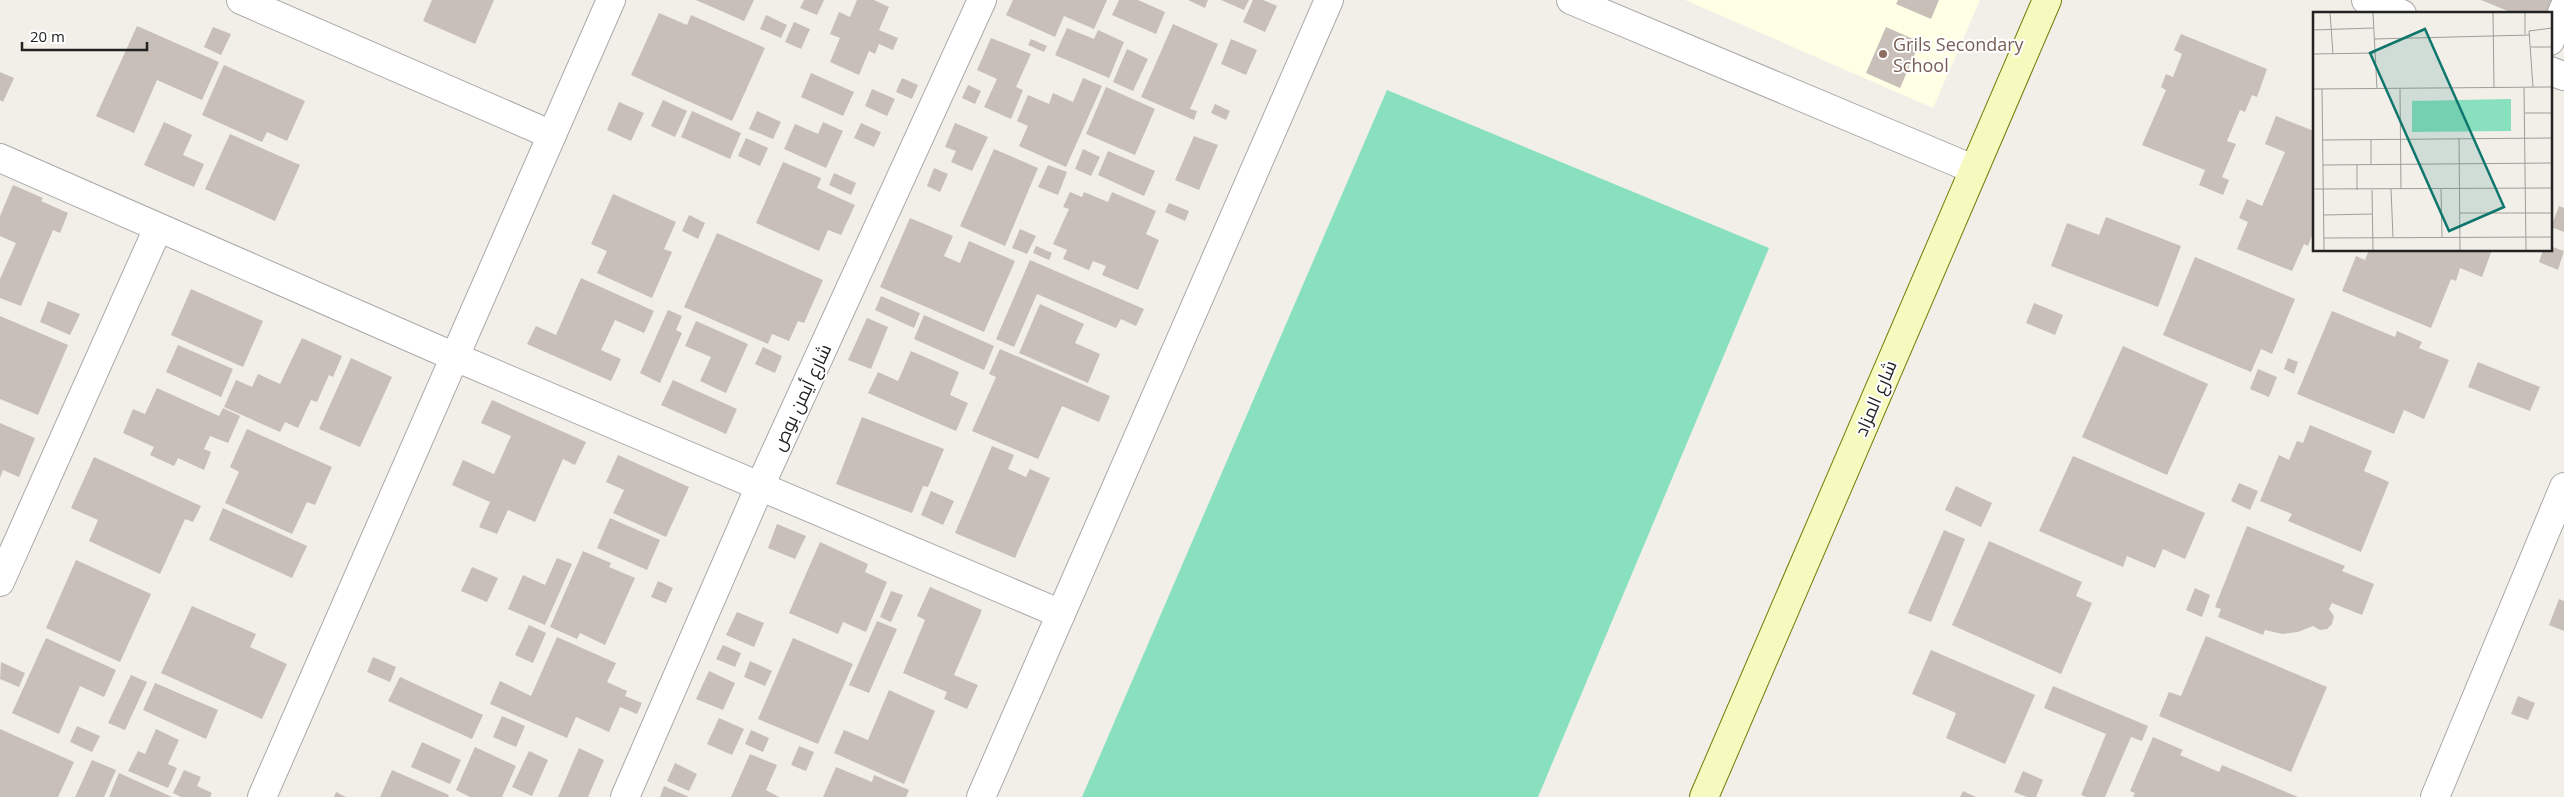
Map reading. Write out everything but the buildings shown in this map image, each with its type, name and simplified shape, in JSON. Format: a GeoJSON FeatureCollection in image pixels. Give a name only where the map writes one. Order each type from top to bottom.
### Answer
{"type":"FeatureCollection","features":[{"type":"Feature","properties":{"kind":"street"},"geometry":{"type":"LineString","coordinates":[[241,0],[552,135]]}},
{"type":"Feature","properties":{"kind":"street"},"geometry":{"type":"LineString","coordinates":[[262,797],[611,0]]}},
{"type":"Feature","properties":{"kind":"street","name":"شارع أيمن بوص"},"geometry":{"type":"LineString","coordinates":[[625,797],[760,486],[982,0]]}},
{"type":"Feature","properties":{"kind":"street"},"geometry":{"type":"LineString","coordinates":[[981,797],[1329,0]]}},
{"type":"Feature","properties":{"kind":"street"},"geometry":{"type":"LineString","coordinates":[[1570,0],[1973,169]]}},
{"type":"Feature","properties":{"kind":"street","name":"شارع المزاد"},"geometry":{"type":"LineString","coordinates":[[1704,797],[2047,0]]}},
{"type":"Feature","properties":{"kind":"street"},"geometry":{"type":"LineString","coordinates":[[2366,0],[2397,12]]}},
{"type":"Feature","properties":{"kind":"street"},"geometry":{"type":"LineString","coordinates":[[2552,36],[2564,8]]}},
{"type":"Feature","properties":{"kind":"street"},"geometry":{"type":"LineString","coordinates":[[2552,72],[2564,76]]}},
{"type":"Feature","properties":{"kind":"street"},"geometry":{"type":"LineString","coordinates":[[0,158],[454,357],[1061,614]]}},
{"type":"Feature","properties":{"kind":"street"},"geometry":{"type":"LineString","coordinates":[[0,582],[158,228]]}},
{"type":"Feature","properties":{"kind":"street"},"geometry":{"type":"LineString","coordinates":[[2435,797],[2564,487]]}},
{"type":"Feature","properties":{"kind":"shaded area","name":"Grils Secondary School"},"geometry":{"type":"Polygon","coordinates":[[[1685,0],[1980,0],[1933,108],[1685,0]]]}},
{"type":"Feature","properties":{"kind":"green space"},"geometry":{"type":"Polygon","coordinates":[[[1387,90],[1769,248],[1538,797],[1082,797],[1387,90]]]}},
{"type":"Feature","properties":{"kind":"place","name":"Grils Secondary School"},"geometry":{"type":"Point","coordinates":[1883,54]}}]}
